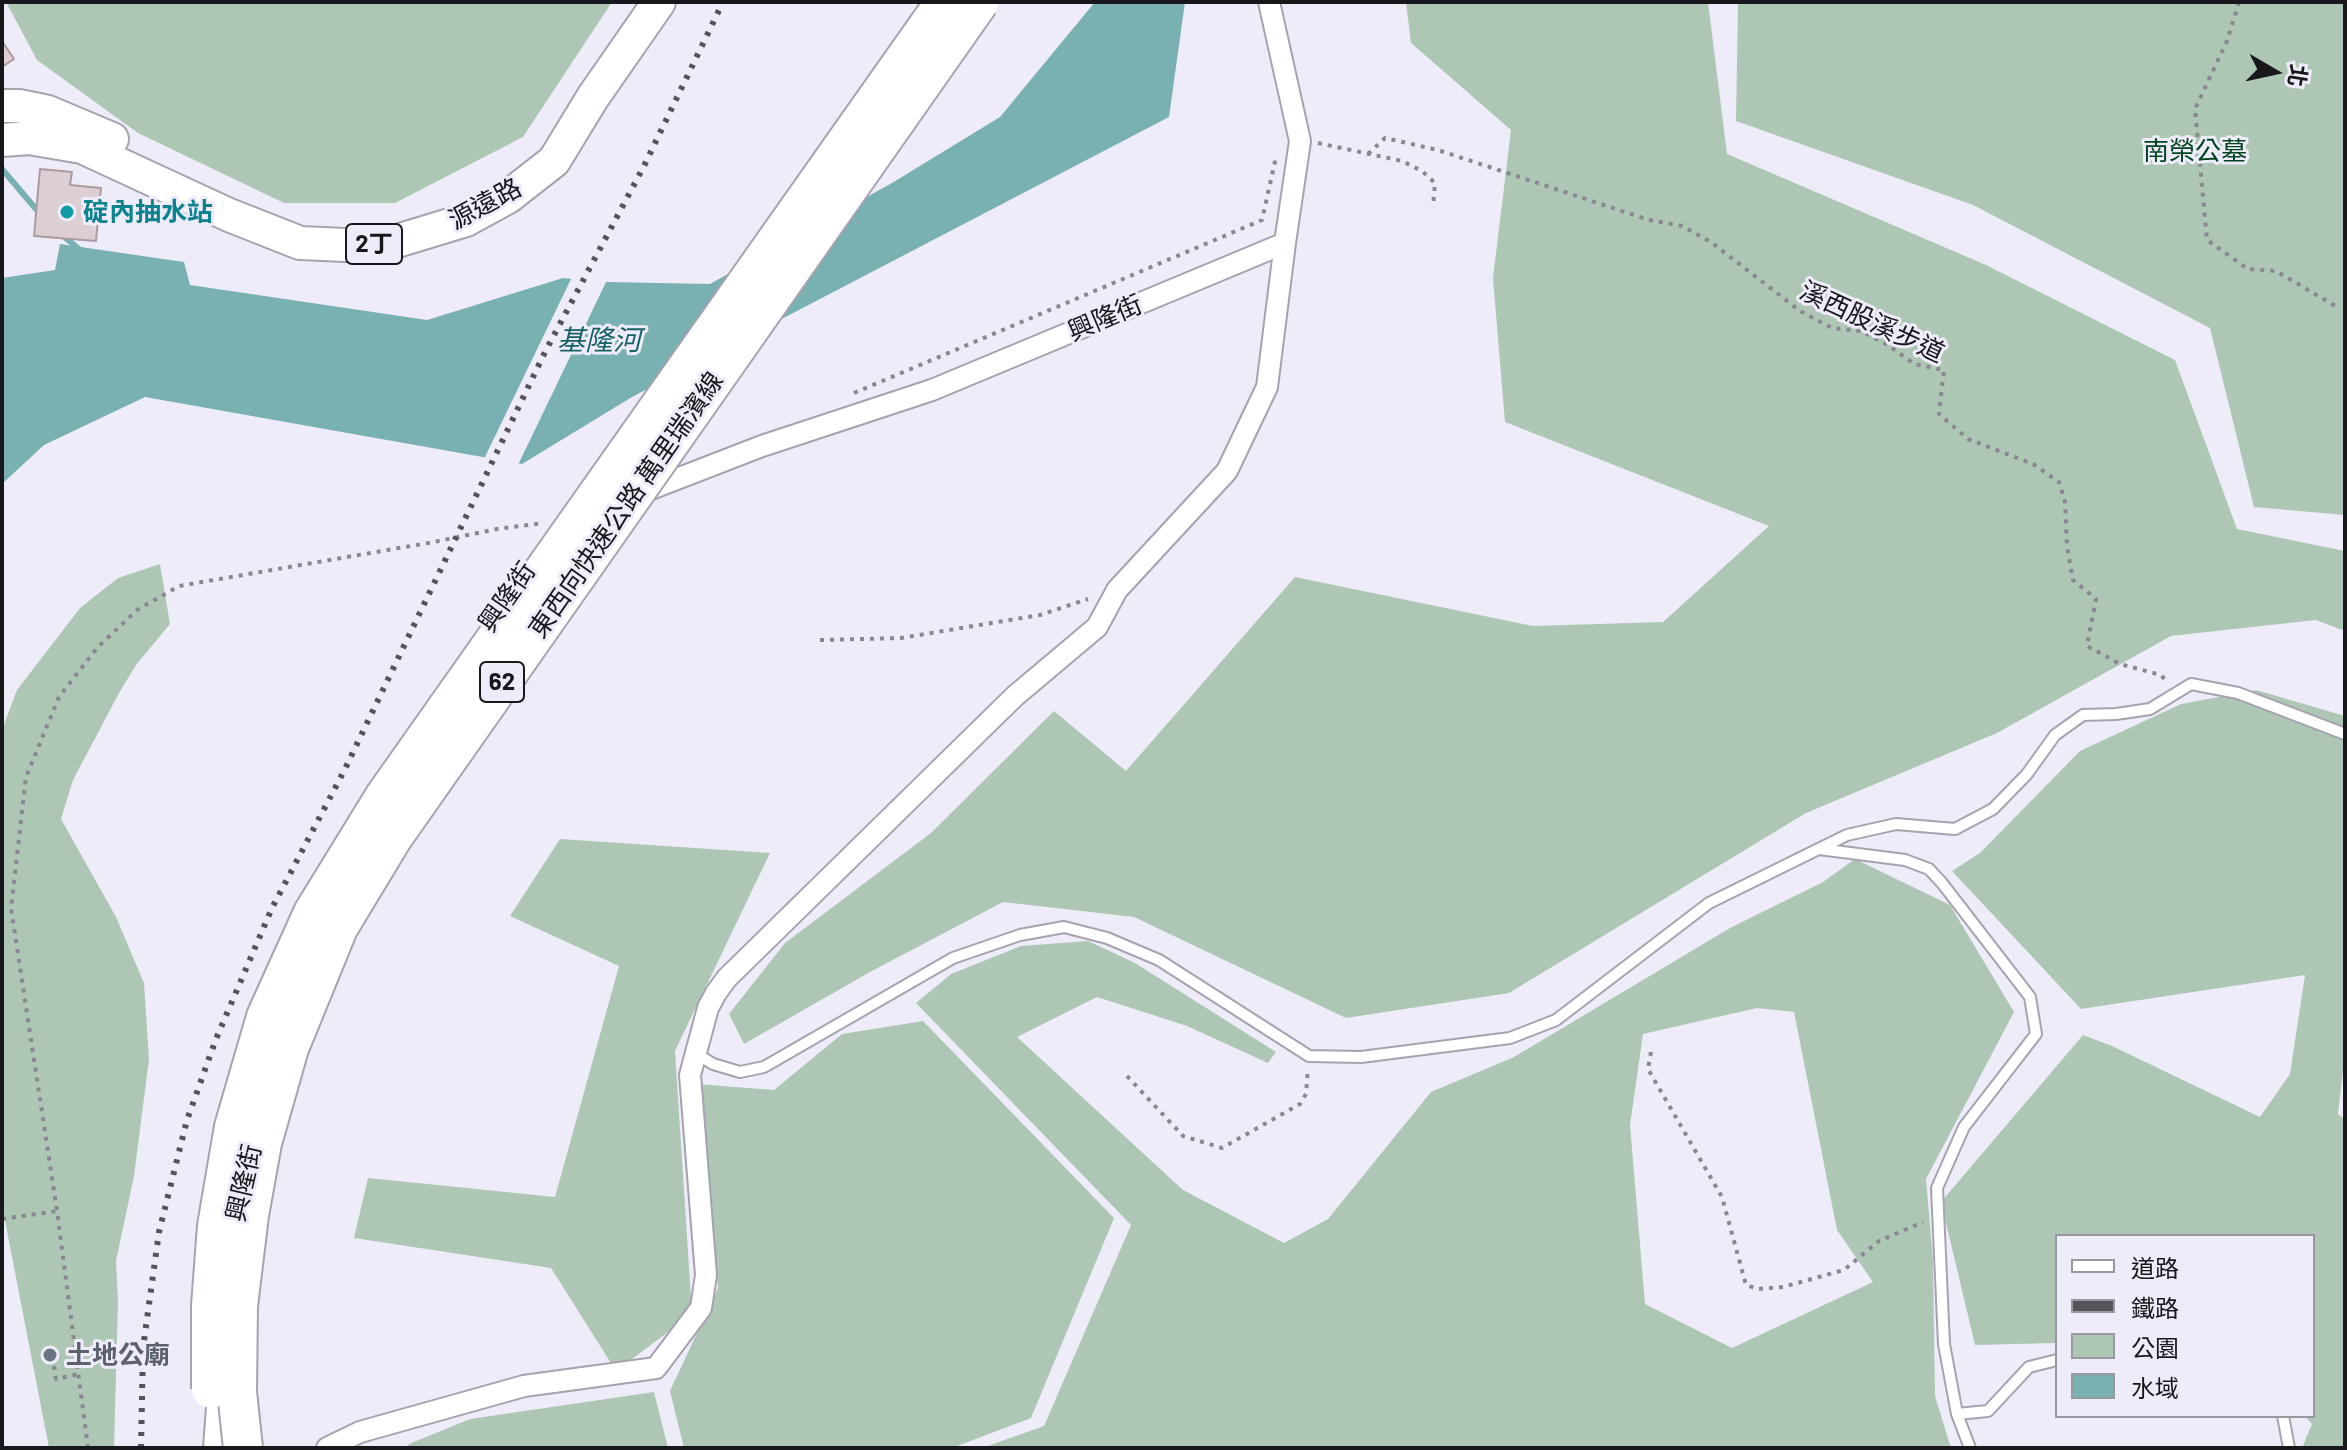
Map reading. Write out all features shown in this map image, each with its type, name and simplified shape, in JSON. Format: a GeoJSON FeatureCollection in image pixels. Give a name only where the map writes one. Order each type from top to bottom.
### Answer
{"type":"FeatureCollection","features":[{"type":"Feature","properties":{"kind":"highway","name":"東西向快速公路 萬里瑞濱線"},"geometry":{"type":"LineString","coordinates":[[215,1448],[211,1306],[217,1226],[234,1127],[266,1017],[313,913],[394,783],[945,2]]}},
{"type":"Feature","properties":{"kind":"highway","name":"東西向快速公路 萬里瑞濱線"},"geometry":{"type":"LineString","coordinates":[[243,1448],[237,1392],[238,1306],[262,1143],[289,1048],[338,928],[393,837],[979,2]]}},
{"type":"Feature","properties":{"kind":"main road","name":"源遠路"},"geometry":{"type":"LineString","coordinates":[[2,106],[31,108],[68,119],[227,197],[300,226],[367,230],[434,213],[490,189],[532,156],[635,2]]}},
{"type":"Feature","properties":{"kind":"main road","name":"源遠路"},"geometry":{"type":"LineString","coordinates":[[2,140],[29,138],[82,147],[229,215],[300,243],[345,245],[397,241],[466,220],[508,197],[554,161],[593,97],[659,2]]}},
{"type":"Feature","properties":{"kind":"street"},"geometry":{"type":"LineString","coordinates":[[327,1448],[360,1432],[524,1386],[656,1368],[701,1308],[706,1275],[690,1087],[695,1053],[708,1008],[727,978],[1015,696],[1097,627],[1117,590],[1227,471],[1267,387],[1300,141],[1269,2]]}},
{"type":"Feature","properties":{"kind":"street","name":"興隆街"},"geometry":{"type":"LineString","coordinates":[[215,1448],[228,1267],[241,1180],[293,1012],[375,801],[521,571],[569,520],[762,446],[932,390],[1285,243]]}},
{"type":"Feature","properties":{"kind":"lane"},"geometry":{"type":"LineString","coordinates":[[695,1053],[713,1064],[740,1072],[764,1067],[953,958],[1020,935],[1064,927],[1107,938],[1159,960],[1309,1056],[1361,1057],[1510,1038],[1556,1020],[1709,903],[1817,849],[1847,835],[1896,824],[1955,829],[1993,809],[2027,774],[2055,735],[2083,715],[2150,709],[2191,684],[2238,693],[2345,734]]}},
{"type":"Feature","properties":{"kind":"lane"},"geometry":{"type":"LineString","coordinates":[[1817,849],[1905,860],[1929,869],[2030,997],[2036,1034],[1964,1127],[1937,1188],[1944,1344],[1957,1414],[1970,1448]]}},
{"type":"Feature","properties":{"kind":"lane"},"geometry":{"type":"LineString","coordinates":[[1957,1414],[1988,1411],[2029,1367],[2055,1360]]}},
{"type":"Feature","properties":{"kind":"lane"},"geometry":{"type":"LineString","coordinates":[[2283,1418],[2289,1448]]}},
{"type":"Feature","properties":{"kind":"path"},"geometry":{"type":"LineString","coordinates":[[2239,2],[2227,41],[2195,109],[2207,240],[2248,269],[2276,271],[2337,307]]}},
{"type":"Feature","properties":{"kind":"path","name":"溪西股溪步道"},"geometry":{"type":"LineString","coordinates":[[1368,154],[1385,138],[1425,147],[1649,220],[1682,226],[1711,242],[1800,311],[1832,328],[1861,331],[1914,364],[1944,370],[1939,414],[1968,439],[2033,464],[2059,482],[2065,502],[2067,547],[2073,580],[2096,599],[2087,646],[2120,664],[2161,675],[2178,692]]}},
{"type":"Feature","properties":{"kind":"path"},"geometry":{"type":"LineString","coordinates":[[1300,141],[1402,161],[1422,171],[1435,183],[1433,207]]}},
{"type":"Feature","properties":{"kind":"path"},"geometry":{"type":"LineString","coordinates":[[842,398],[1262,220],[1276,154]]}},
{"type":"Feature","properties":{"kind":"path"},"geometry":{"type":"LineString","coordinates":[[88,1448],[57,1211],[11,908],[26,777],[59,697],[97,648],[137,610],[179,586],[497,529],[569,520]]}},
{"type":"Feature","properties":{"kind":"path"},"geometry":{"type":"LineString","coordinates":[[820,640],[901,638],[1040,615],[1117,590]]}},
{"type":"Feature","properties":{"kind":"path"},"geometry":{"type":"LineString","coordinates":[[1651,1052],[1648,1069],[1722,1197],[1746,1285],[1758,1289],[1783,1287],[1844,1270],[1879,1241],[1940,1215]]}},
{"type":"Feature","properties":{"kind":"path"},"geometry":{"type":"LineString","coordinates":[[1127,1076],[1183,1136],[1222,1148],[1300,1104],[1306,1094],[1309,1056]]}},
{"type":"Feature","properties":{"kind":"path"},"geometry":{"type":"LineString","coordinates":[[2,1219],[57,1211]]}},
{"type":"Feature","properties":{"kind":"path"},"geometry":{"type":"LineString","coordinates":[[54,1366],[56,1379],[79,1374]]}},
{"type":"Feature","properties":{"kind":"green space"},"geometry":{"type":"Polygon","coordinates":[[[6,2],[612,2],[523,137],[395,203],[284,203],[138,133],[37,60],[6,2]]]}},
{"type":"Feature","properties":{"kind":"green space"},"geometry":{"type":"Polygon","coordinates":[[[1406,2],[1708,2],[1727,154],[1986,265],[2175,360],[2237,529],[2345,551],[2345,631],[2316,620],[2171,636],[1997,733],[1806,813],[1509,993],[1346,1018],[1134,917],[1003,902],[870,972],[744,1044],[729,1014],[785,943],[931,833],[1054,711],[1126,771],[1295,577],[1533,626],[1663,622],[1769,526],[1505,422],[1493,278],[1511,130],[1411,43],[1406,2]]]}},
{"type":"Feature","properties":{"kind":"green space","name":"南榮公墓"},"geometry":{"type":"Polygon","coordinates":[[[1738,2],[2345,2],[2345,515],[2254,507],[2210,328],[1973,205],[1736,121],[1738,2]]]}},
{"type":"Feature","properties":{"kind":"green space"},"geometry":{"type":"Polygon","coordinates":[[[160,564],[170,624],[136,665],[119,693],[73,780],[61,819],[116,917],[144,983],[149,1059],[134,1176],[116,1261],[118,1301],[114,1448],[49,1448],[2,1205],[2,730],[17,690],[80,608],[118,578],[160,564]]]}},
{"type":"Feature","properties":{"kind":"green space"},"geometry":{"type":"Polygon","coordinates":[[[2256,690],[2345,716],[2345,1053],[2338,1114],[2345,1119],[2345,1448],[2302,1448],[2312,1424],[2307,1418],[2315,1418],[2315,1234],[2055,1234],[2055,1343],[1975,1345],[1941,1202],[2083,1035],[2260,1117],[2290,1074],[2305,975],[2081,1009],[1952,871],[1980,853],[2080,751],[2181,704],[2256,690]]]}},
{"type":"Feature","properties":{"kind":"green space"},"geometry":{"type":"Polygon","coordinates":[[[560,839],[770,853],[675,1051],[692,1314],[616,1371],[551,1268],[354,1238],[368,1178],[555,1197],[619,966],[510,916],[560,839]]]}},
{"type":"Feature","properties":{"kind":"green space"},"geometry":{"type":"Polygon","coordinates":[[[1855,859],[1950,905],[2014,1012],[1926,1179],[1933,1260],[1935,1396],[1951,1448],[982,1448],[1044,1426],[1131,1225],[916,1003],[951,974],[1021,946],[1088,941],[1135,963],[1276,1052],[1268,1063],[1187,1026],[1097,997],[1017,1037],[1183,1190],[1284,1243],[1328,1219],[1431,1092],[1514,1057],[1730,928],[1823,882],[1855,859]],[[1757,1008],[1643,1034],[1630,1125],[1645,1304],[1732,1348],[1873,1282],[1837,1230],[1794,1012],[1757,1008]]]}},
{"type":"Feature","properties":{"kind":"green space"},"geometry":{"type":"Polygon","coordinates":[[[923,1021],[1114,1218],[1031,1418],[952,1448],[684,1448],[670,1391],[718,1288],[697,1084],[774,1090],[842,1034],[923,1021]]]}},
{"type":"Feature","properties":{"kind":"green space"},"geometry":{"type":"Polygon","coordinates":[[[654,1392],[668,1448],[407,1448],[409,1444],[470,1419],[654,1392]]]}},
{"type":"Feature","properties":{"kind":"water","name":"基隆河"},"geometry":{"type":"Polygon","coordinates":[[[1095,2],[1185,2],[1169,117],[632,397],[522,464],[145,397],[44,445],[2,484],[2,278],[55,270],[60,244],[184,262],[190,285],[427,320],[563,278],[710,284],[892,183],[1000,117],[1095,2]]]}},
{"type":"Feature","properties":{"kind":"pier"},"geometry":{"type":"Polygon","coordinates":[[[573,275],[608,278],[517,467],[483,461],[573,275]]]}},
{"type":"Feature","properties":{"kind":"building"},"geometry":{"type":"Polygon","coordinates":[[[2,41],[14,59],[2,67],[2,41]]]}},
{"type":"Feature","properties":{"kind":"building","name":"碇內抽水站"},"geometry":{"type":"Polygon","coordinates":[[[40,169],[72,172],[70,185],[101,188],[96,241],[34,236],[40,169]]]}},
{"type":"Feature","properties":{"kind":"waterway"},"geometry":{"type":"LineString","coordinates":[[2,169],[41,215]]}},
{"type":"Feature","properties":{"kind":"waterway"},"geometry":{"type":"LineString","coordinates":[[61,234],[80,250]]}},
{"type":"Feature","properties":{"kind":"railway"},"geometry":{"type":"LineString","coordinates":[[141,1448],[143,1348],[159,1232],[187,1120],[216,1039],[272,908],[344,771],[545,352],[644,166],[723,2]]}},
{"type":"Feature","properties":{"kind":"place","name":"碇內抽水站"},"geometry":{"type":"Point","coordinates":[67,212]}},
{"type":"Feature","properties":{"kind":"place","name":"土地公廟"},"geometry":{"type":"Point","coordinates":[50,1355]}}]}
